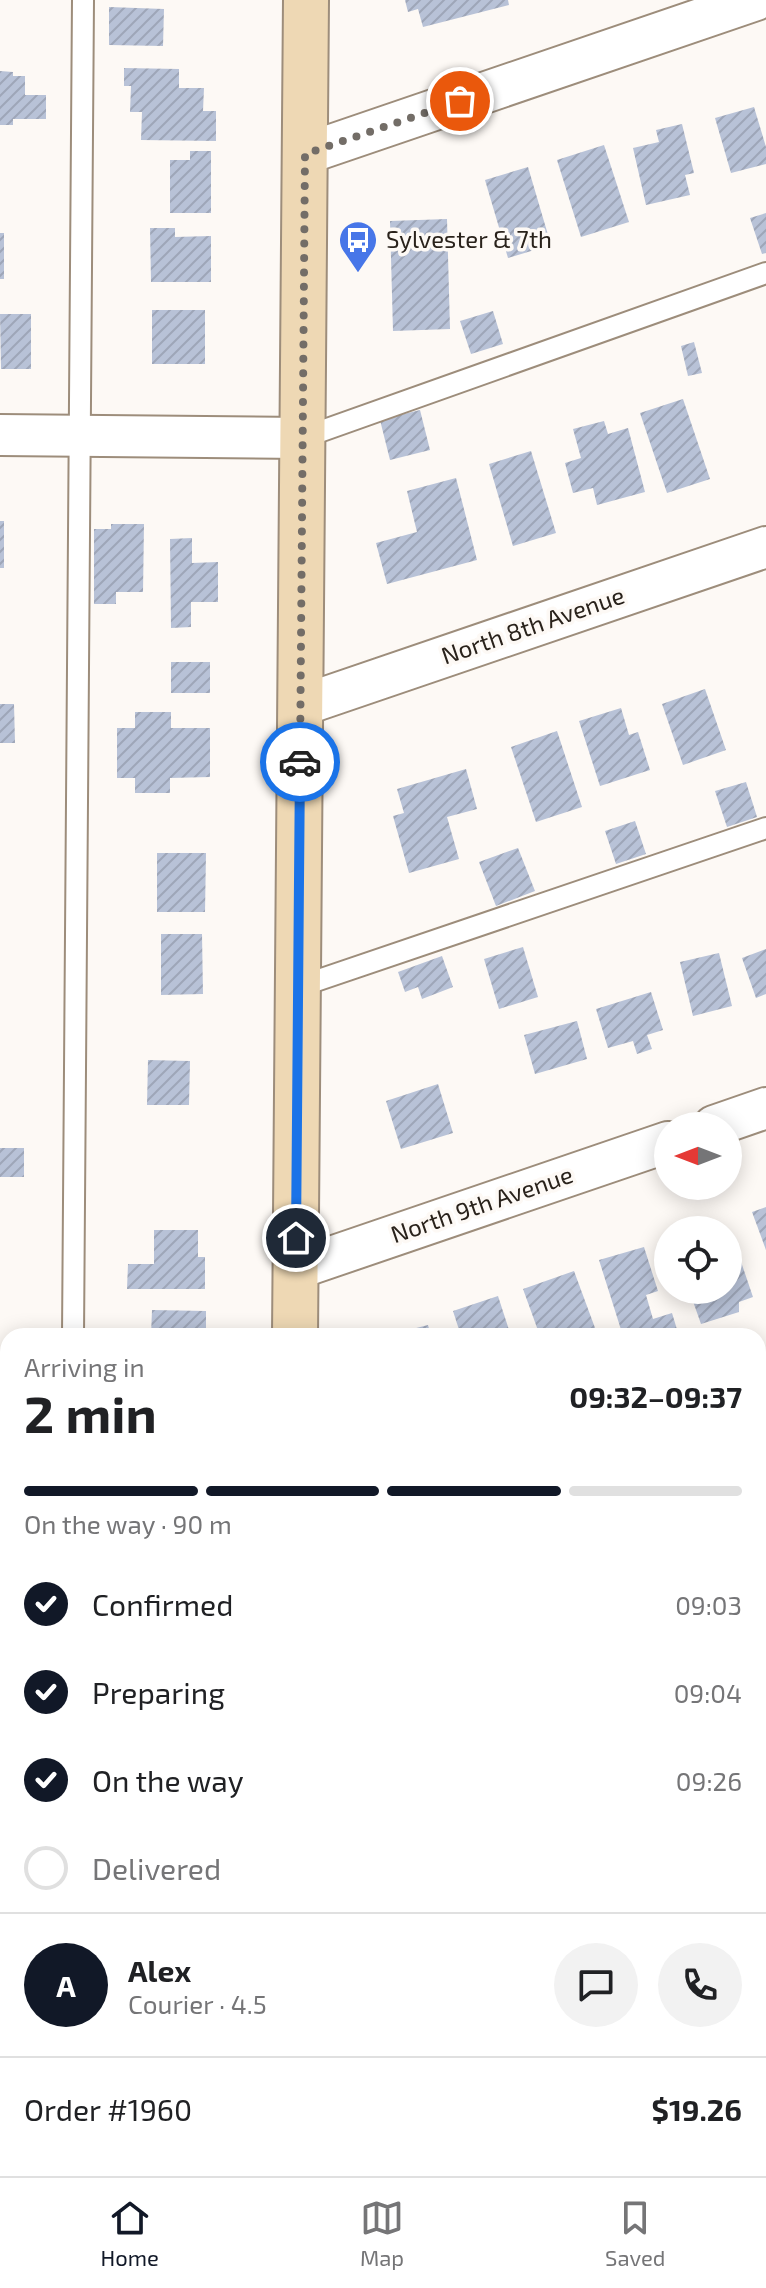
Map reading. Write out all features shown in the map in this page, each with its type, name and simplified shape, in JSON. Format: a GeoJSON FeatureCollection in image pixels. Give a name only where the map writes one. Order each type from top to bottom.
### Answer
{"type":"FeatureCollection","features":[{"type":"Feature","properties":{"kind":"street"},"geometry":{"type":"LineString","coordinates":[[295,1328],[306,0]]}},
{"type":"Feature","properties":{"kind":"street"},"geometry":{"type":"LineString","coordinates":[[305,154],[756,0]]}},
{"type":"Feature","properties":{"kind":"street"},"geometry":{"type":"LineString","coordinates":[[0,435],[302,438]]}},
{"type":"Feature","properties":{"kind":"street","name":"North 8th Avenue"},"geometry":{"type":"LineString","coordinates":[[300,706],[766,547]]}},
{"type":"Feature","properties":{"kind":"street"},"geometry":{"type":"LineString","coordinates":[[742,1116],[766,1108]]}},
{"type":"Feature","properties":{"kind":"street","name":"North 9th Avenue"},"geometry":{"type":"LineString","coordinates":[[296,1269],[654,1147]]}},
{"type":"Feature","properties":{"kind":"lane"},"geometry":{"type":"LineString","coordinates":[[73,1328],[83,0]]}},
{"type":"Feature","properties":{"kind":"lane"},"geometry":{"type":"LineString","coordinates":[[302,438],[766,273]]}},
{"type":"Feature","properties":{"kind":"lane"},"geometry":{"type":"LineString","coordinates":[[298,987],[766,828]]}},
{"type":"Feature","properties":{"kind":"building"},"geometry":{"type":"Polygon","coordinates":[[[405,0],[508,0],[509,5],[423,27],[418,9],[408,12],[405,0]]]}},
{"type":"Feature","properties":{"kind":"building"},"geometry":{"type":"Polygon","coordinates":[[[109,7],[164,9],[163,46],[109,45],[109,7]]]}},
{"type":"Feature","properties":{"kind":"building"},"geometry":{"type":"Polygon","coordinates":[[[124,68],[179,69],[179,88],[204,88],[203,111],[216,111],[216,141],[141,140],[142,112],[130,112],[131,86],[124,86],[124,68]]]}},
{"type":"Feature","properties":{"kind":"building"},"geometry":{"type":"Polygon","coordinates":[[[0,71],[25,76],[25,95],[46,95],[46,119],[13,119],[13,125],[0,125],[0,71]]]}},
{"type":"Feature","properties":{"kind":"building"},"geometry":{"type":"Polygon","coordinates":[[[754,107],[766,147],[766,164],[731,173],[715,118],[754,107]]]}},
{"type":"Feature","properties":{"kind":"building"},"geometry":{"type":"Polygon","coordinates":[[[682,124],[694,173],[685,175],[690,195],[646,205],[633,148],[659,142],[656,130],[682,124]]]}},
{"type":"Feature","properties":{"kind":"building"},"geometry":{"type":"Polygon","coordinates":[[[604,145],[629,222],[581,237],[557,160],[604,145]]]}},
{"type":"Feature","properties":{"kind":"building"},"geometry":{"type":"Polygon","coordinates":[[[190,151],[211,151],[211,213],[170,213],[170,160],[190,160],[190,151]]]}},
{"type":"Feature","properties":{"kind":"building"},"geometry":{"type":"Polygon","coordinates":[[[528,167],[551,245],[508,258],[485,180],[528,167]]]}},
{"type":"Feature","properties":{"kind":"building"},"geometry":{"type":"Polygon","coordinates":[[[766,213],[766,253],[762,254],[750,218],[766,213]]]}},
{"type":"Feature","properties":{"kind":"building"},"geometry":{"type":"Polygon","coordinates":[[[447,219],[450,329],[393,331],[390,221],[447,219]]]}},
{"type":"Feature","properties":{"kind":"building"},"geometry":{"type":"Polygon","coordinates":[[[150,228],[175,228],[175,237],[211,236],[211,282],[151,282],[150,228]]]}},
{"type":"Feature","properties":{"kind":"building"},"geometry":{"type":"Polygon","coordinates":[[[0,233],[4,233],[4,279],[0,279],[0,233]]]}},
{"type":"Feature","properties":{"kind":"building"},"geometry":{"type":"Polygon","coordinates":[[[152,310],[205,310],[205,364],[152,364],[152,310]]]}},
{"type":"Feature","properties":{"kind":"building"},"geometry":{"type":"Polygon","coordinates":[[[493,311],[503,344],[471,354],[460,321],[493,311]]]}},
{"type":"Feature","properties":{"kind":"building"},"geometry":{"type":"Polygon","coordinates":[[[0,314],[31,314],[31,369],[1,369],[0,314]]]}},
{"type":"Feature","properties":{"kind":"building"},"geometry":{"type":"Polygon","coordinates":[[[694,342],[702,373],[688,376],[681,346],[694,342]]]}},
{"type":"Feature","properties":{"kind":"building"},"geometry":{"type":"Polygon","coordinates":[[[683,399],[710,479],[667,493],[640,413],[683,399]]]}},
{"type":"Feature","properties":{"kind":"building"},"geometry":{"type":"Polygon","coordinates":[[[420,410],[430,450],[390,460],[380,420],[420,410]]]}},
{"type":"Feature","properties":{"kind":"building"},"geometry":{"type":"Polygon","coordinates":[[[604,421],[608,434],[628,428],[645,492],[597,505],[593,488],[573,493],[565,463],[581,458],[573,429],[604,421]]]}},
{"type":"Feature","properties":{"kind":"building"},"geometry":{"type":"Polygon","coordinates":[[[531,451],[556,533],[513,546],[489,464],[531,451]]]}},
{"type":"Feature","properties":{"kind":"building"},"geometry":{"type":"Polygon","coordinates":[[[456,478],[477,560],[387,584],[376,543],[417,532],[407,491],[456,478]]]}},
{"type":"Feature","properties":{"kind":"building"},"geometry":{"type":"Polygon","coordinates":[[[0,521],[4,521],[4,568],[0,568],[0,521]]]}},
{"type":"Feature","properties":{"kind":"building"},"geometry":{"type":"Polygon","coordinates":[[[111,524],[144,524],[143,592],[116,592],[116,604],[94,604],[94,529],[111,529],[111,524]]]}},
{"type":"Feature","properties":{"kind":"building"},"geometry":{"type":"Polygon","coordinates":[[[192,538],[192,563],[218,562],[218,602],[191,602],[191,627],[171,628],[170,539],[192,538]]]}},
{"type":"Feature","properties":{"kind":"building"},"geometry":{"type":"Polygon","coordinates":[[[171,662],[210,662],[210,693],[171,693],[171,662]]]}},
{"type":"Feature","properties":{"kind":"building"},"geometry":{"type":"Polygon","coordinates":[[[705,689],[726,750],[683,765],[662,704],[705,689]]]}},
{"type":"Feature","properties":{"kind":"building"},"geometry":{"type":"Polygon","coordinates":[[[0,704],[14,704],[15,743],[0,743],[0,704]]]}},
{"type":"Feature","properties":{"kind":"building"},"geometry":{"type":"Polygon","coordinates":[[[621,708],[629,735],[638,732],[650,770],[600,786],[579,721],[621,708]]]}},
{"type":"Feature","properties":{"kind":"building"},"geometry":{"type":"Polygon","coordinates":[[[135,712],[171,712],[171,728],[210,728],[210,777],[170,778],[170,793],[135,793],[135,778],[117,778],[117,728],[135,728],[135,712]]]}},
{"type":"Feature","properties":{"kind":"building"},"geometry":{"type":"Polygon","coordinates":[[[557,731],[582,807],[536,822],[511,747],[557,731]]]}},
{"type":"Feature","properties":{"kind":"building"},"geometry":{"type":"Polygon","coordinates":[[[466,769],[477,809],[447,817],[459,859],[409,873],[393,816],[404,813],[397,789],[466,769]]]}},
{"type":"Feature","properties":{"kind":"building"},"geometry":{"type":"Polygon","coordinates":[[[746,782],[757,817],[727,827],[715,791],[746,782]]]}},
{"type":"Feature","properties":{"kind":"building"},"geometry":{"type":"Polygon","coordinates":[[[635,821],[646,854],[616,864],[605,831],[635,821]]]}},
{"type":"Feature","properties":{"kind":"building"},"geometry":{"type":"Polygon","coordinates":[[[518,848],[535,891],[496,906],[479,862],[518,848]]]}},
{"type":"Feature","properties":{"kind":"building"},"geometry":{"type":"Polygon","coordinates":[[[157,853],[206,853],[205,912],[157,912],[157,853]]]}},
{"type":"Feature","properties":{"kind":"building"},"geometry":{"type":"Polygon","coordinates":[[[161,934],[202,934],[203,994],[161,995],[161,934]]]}},
{"type":"Feature","properties":{"kind":"building"},"geometry":{"type":"Polygon","coordinates":[[[523,947],[538,997],[499,1009],[484,959],[523,947]]]}},
{"type":"Feature","properties":{"kind":"building"},"geometry":{"type":"Polygon","coordinates":[[[766,949],[766,994],[756,998],[742,958],[766,949]]]}},
{"type":"Feature","properties":{"kind":"building"},"geometry":{"type":"Polygon","coordinates":[[[719,953],[732,1006],[693,1016],[680,962],[719,953]]]}},
{"type":"Feature","properties":{"kind":"building"},"geometry":{"type":"Polygon","coordinates":[[[442,956],[453,987],[422,999],[418,987],[405,992],[398,972],[442,956]]]}},
{"type":"Feature","properties":{"kind":"building"},"geometry":{"type":"Polygon","coordinates":[[[651,992],[663,1030],[647,1035],[652,1049],[637,1054],[633,1041],[608,1048],[596,1009],[651,992]]]}},
{"type":"Feature","properties":{"kind":"building"},"geometry":{"type":"Polygon","coordinates":[[[577,1021],[587,1059],[535,1074],[524,1035],[577,1021]]]}},
{"type":"Feature","properties":{"kind":"building"},"geometry":{"type":"Polygon","coordinates":[[[148,1060],[190,1061],[189,1105],[147,1105],[148,1060]]]}},
{"type":"Feature","properties":{"kind":"building"},"geometry":{"type":"Polygon","coordinates":[[[438,1084],[453,1133],[401,1149],[386,1101],[438,1084]]]}},
{"type":"Feature","properties":{"kind":"building"},"geometry":{"type":"Polygon","coordinates":[[[0,1148],[24,1148],[24,1177],[0,1177],[0,1148]]]}},
{"type":"Feature","properties":{"kind":"building"},"geometry":{"type":"Polygon","coordinates":[[[766,1207],[766,1250],[752,1212],[766,1207]]]}},
{"type":"Feature","properties":{"kind":"building"},"geometry":{"type":"Polygon","coordinates":[[[154,1230],[198,1230],[198,1257],[205,1257],[205,1289],[127,1289],[128,1264],[154,1264],[154,1230]]]}},
{"type":"Feature","properties":{"kind":"building"},"geometry":{"type":"Polygon","coordinates":[[[644,1247],[654,1278],[654,1292],[646,1295],[653,1319],[672,1313],[677,1328],[620,1328],[599,1260],[644,1247]]]}},
{"type":"Feature","properties":{"kind":"building"},"geometry":{"type":"Polygon","coordinates":[[[742,1265],[753,1297],[742,1301],[742,1265]]]}},
{"type":"Feature","properties":{"kind":"building"},"geometry":{"type":"Polygon","coordinates":[[[574,1271],[595,1328],[537,1328],[523,1289],[574,1271]]]}},
{"type":"Feature","properties":{"kind":"building"},"geometry":{"type":"Polygon","coordinates":[[[498,1296],[508,1328],[458,1328],[453,1311],[498,1296]]]}},
{"type":"Feature","properties":{"kind":"building"},"geometry":{"type":"Polygon","coordinates":[[[694,1304],[739,1304],[739,1312],[701,1324],[694,1304]]]}},
{"type":"Feature","properties":{"kind":"building"},"geometry":{"type":"Polygon","coordinates":[[[152,1310],[206,1311],[206,1328],[151,1328],[152,1310]]]}},
{"type":"Feature","properties":{"kind":"way so far"},"geometry":{"type":"LineString","coordinates":[[300,762],[305,154],[460,101]]}},
{"type":"Feature","properties":{"kind":"place","name":"Sylvester & 7th"},"geometry":{"type":"Point","coordinates":[358,274]}},
{"type":"Feature","properties":{"kind":"route"},"geometry":{"type":"LineString","coordinates":[[296,1238],[300,762]]}}]}
